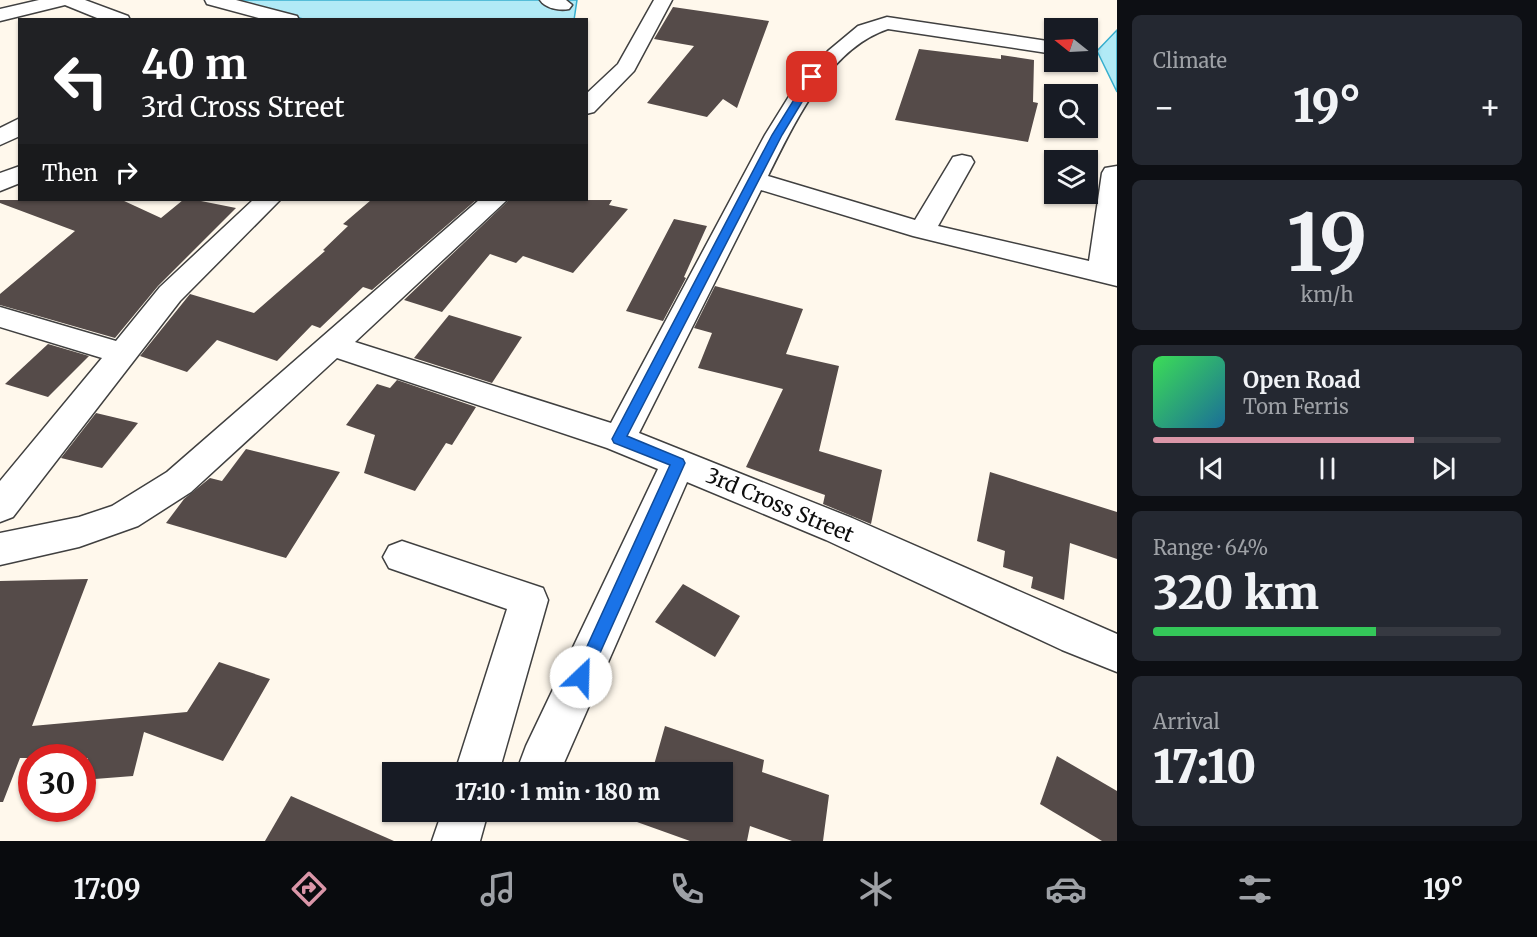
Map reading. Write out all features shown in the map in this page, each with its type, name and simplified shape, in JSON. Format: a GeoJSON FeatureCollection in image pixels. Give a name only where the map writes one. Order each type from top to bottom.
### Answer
{"type":"FeatureCollection","features":[{"type":"Feature","properties":{"kind":"street"},"geometry":{"type":"LineString","coordinates":[[0,15],[63,0]]}},
{"type":"Feature","properties":{"kind":"street"},"geometry":{"type":"LineString","coordinates":[[68,0],[116,18]]}},
{"type":"Feature","properties":{"kind":"street"},"geometry":{"type":"LineString","coordinates":[[214,0],[282,18]]}},
{"type":"Feature","properties":{"kind":"street"},"geometry":{"type":"LineString","coordinates":[[589,101],[627,67],[663,0]]}},
{"type":"Feature","properties":{"kind":"street"},"geometry":{"type":"LineString","coordinates":[[619,439],[777,135],[812,77],[835,54],[866,30],[875,26],[900,24],[1044,46]]}},
{"type":"Feature","properties":{"kind":"street"},"geometry":{"type":"LineString","coordinates":[[0,138],[18,126]]}},
{"type":"Feature","properties":{"kind":"street"},"geometry":{"type":"LineString","coordinates":[[922,230],[962,162]]}},
{"type":"Feature","properties":{"kind":"street"},"geometry":{"type":"LineString","coordinates":[[753,180],[922,230],[1109,275],[1114,173]]}},
{"type":"Feature","properties":{"kind":"street"},"geometry":{"type":"LineString","coordinates":[[0,183],[18,174]]}},
{"type":"Feature","properties":{"kind":"street"},"geometry":{"type":"LineString","coordinates":[[0,507],[12,472],[122,353],[170,294],[266,201]]}},
{"type":"Feature","properties":{"kind":"street"},"geometry":{"type":"LineString","coordinates":[[0,549],[80,532],[125,516],[179,482],[493,201]]}},
{"type":"Feature","properties":{"kind":"street"},"geometry":{"type":"LineString","coordinates":[[0,317],[122,353]]}},
{"type":"Feature","properties":{"kind":"street","name":"3rd Cross Street"},"geometry":{"type":"LineString","coordinates":[[332,345],[619,439],[839,529],[1076,637],[1117,653]]}},
{"type":"Feature","properties":{"kind":"street"},"geometry":{"type":"LineString","coordinates":[[543,762],[678,463]]}},
{"type":"Feature","properties":{"kind":"street"},"geometry":{"type":"LineString","coordinates":[[402,557],[529,600],[480,762]]}},
{"type":"Feature","properties":{"kind":"street"},"geometry":{"type":"LineString","coordinates":[[456,841],[462,822]]}},
{"type":"Feature","properties":{"kind":"water"},"geometry":{"type":"Polygon","coordinates":[[[235,0],[577,0],[574,18],[299,18],[235,0]]]}},
{"type":"Feature","properties":{"kind":"water"},"geometry":{"type":"Polygon","coordinates":[[[1117,30],[1117,92],[1098,53],[1098,50],[1117,30]]]}},
{"type":"Feature","properties":{"kind":"building"},"geometry":{"type":"Polygon","coordinates":[[[673,7],[769,21],[737,108],[723,99],[707,117],[647,103],[694,46],[654,39],[673,7]]]}},
{"type":"Feature","properties":{"kind":"building"},"geometry":{"type":"Polygon","coordinates":[[[919,49],[1001,59],[1001,55],[1034,60],[1033,102],[1038,103],[1028,142],[895,120],[919,49]]]}},
{"type":"Feature","properties":{"kind":"building"},"geometry":{"type":"Polygon","coordinates":[[[0,200],[124,201],[161,218],[182,201],[201,201],[236,208],[158,286],[115,338],[0,305],[0,294],[75,231],[0,203],[0,200]]]}},
{"type":"Feature","properties":{"kind":"building"},"geometry":{"type":"Polygon","coordinates":[[[612,200],[609,205],[628,209],[573,273],[523,256],[516,263],[490,254],[442,312],[404,300],[508,201],[612,200]]]}},
{"type":"Feature","properties":{"kind":"building"},"geometry":{"type":"Polygon","coordinates":[[[370,201],[475,201],[372,290],[363,287],[320,328],[312,325],[277,361],[217,340],[187,372],[140,356],[190,294],[254,313],[325,251],[323,250],[348,226],[343,224],[370,201]]]}},
{"type":"Feature","properties":{"kind":"building"},"geometry":{"type":"Polygon","coordinates":[[[674,219],[707,226],[684,277],[686,278],[663,321],[626,311],[674,219]]]}},
{"type":"Feature","properties":{"kind":"building"},"geometry":{"type":"Polygon","coordinates":[[[715,286],[803,309],[786,354],[839,366],[819,451],[882,470],[871,524],[823,504],[825,495],[746,467],[783,389],[698,368],[712,333],[694,328],[715,286]]]}},
{"type":"Feature","properties":{"kind":"building"},"geometry":{"type":"Polygon","coordinates":[[[449,315],[522,337],[492,383],[414,358],[449,315]]]}},
{"type":"Feature","properties":{"kind":"building"},"geometry":{"type":"Polygon","coordinates":[[[48,344],[89,356],[48,397],[5,384],[48,344]]]}},
{"type":"Feature","properties":{"kind":"building"},"geometry":{"type":"Polygon","coordinates":[[[397,380],[476,407],[452,445],[446,443],[415,491],[364,473],[375,435],[346,425],[377,384],[390,388],[397,380]]]}},
{"type":"Feature","properties":{"kind":"building"},"geometry":{"type":"Polygon","coordinates":[[[96,413],[138,423],[102,468],[61,458],[96,413]]]}},
{"type":"Feature","properties":{"kind":"building"},"geometry":{"type":"Polygon","coordinates":[[[246,449],[340,472],[286,558],[166,523],[184,499],[210,478],[222,481],[246,449]]]}},
{"type":"Feature","properties":{"kind":"building"},"geometry":{"type":"Polygon","coordinates":[[[990,472],[1117,512],[1117,559],[1070,543],[1064,600],[1031,588],[1033,577],[1003,567],[1005,551],[977,541],[990,472]]]}},
{"type":"Feature","properties":{"kind":"building"},"geometry":{"type":"Polygon","coordinates":[[[88,579],[32,726],[187,712],[219,662],[270,679],[223,761],[144,732],[133,776],[96,779],[96,744],[18,744],[18,763],[3,802],[0,802],[0,581],[88,579]]]}},
{"type":"Feature","properties":{"kind":"building"},"geometry":{"type":"Polygon","coordinates":[[[683,584],[740,616],[715,657],[655,622],[683,584]]]}},
{"type":"Feature","properties":{"kind":"building"},"geometry":{"type":"Polygon","coordinates":[[[665,726],[764,760],[762,772],[829,795],[823,841],[792,841],[750,826],[747,841],[690,841],[637,822],[733,822],[733,762],[655,762],[665,726]]]}},
{"type":"Feature","properties":{"kind":"building"},"geometry":{"type":"Polygon","coordinates":[[[1057,756],[1117,791],[1117,841],[1102,841],[1040,804],[1057,756]]]}},
{"type":"Feature","properties":{"kind":"building"},"geometry":{"type":"Polygon","coordinates":[[[291,796],[394,841],[265,841],[291,796]]]}},
{"type":"Feature","properties":{"kind":"route"},"geometry":{"type":"LineString","coordinates":[[581,677],[678,463],[619,439],[777,135],[812,77]]}}]}
